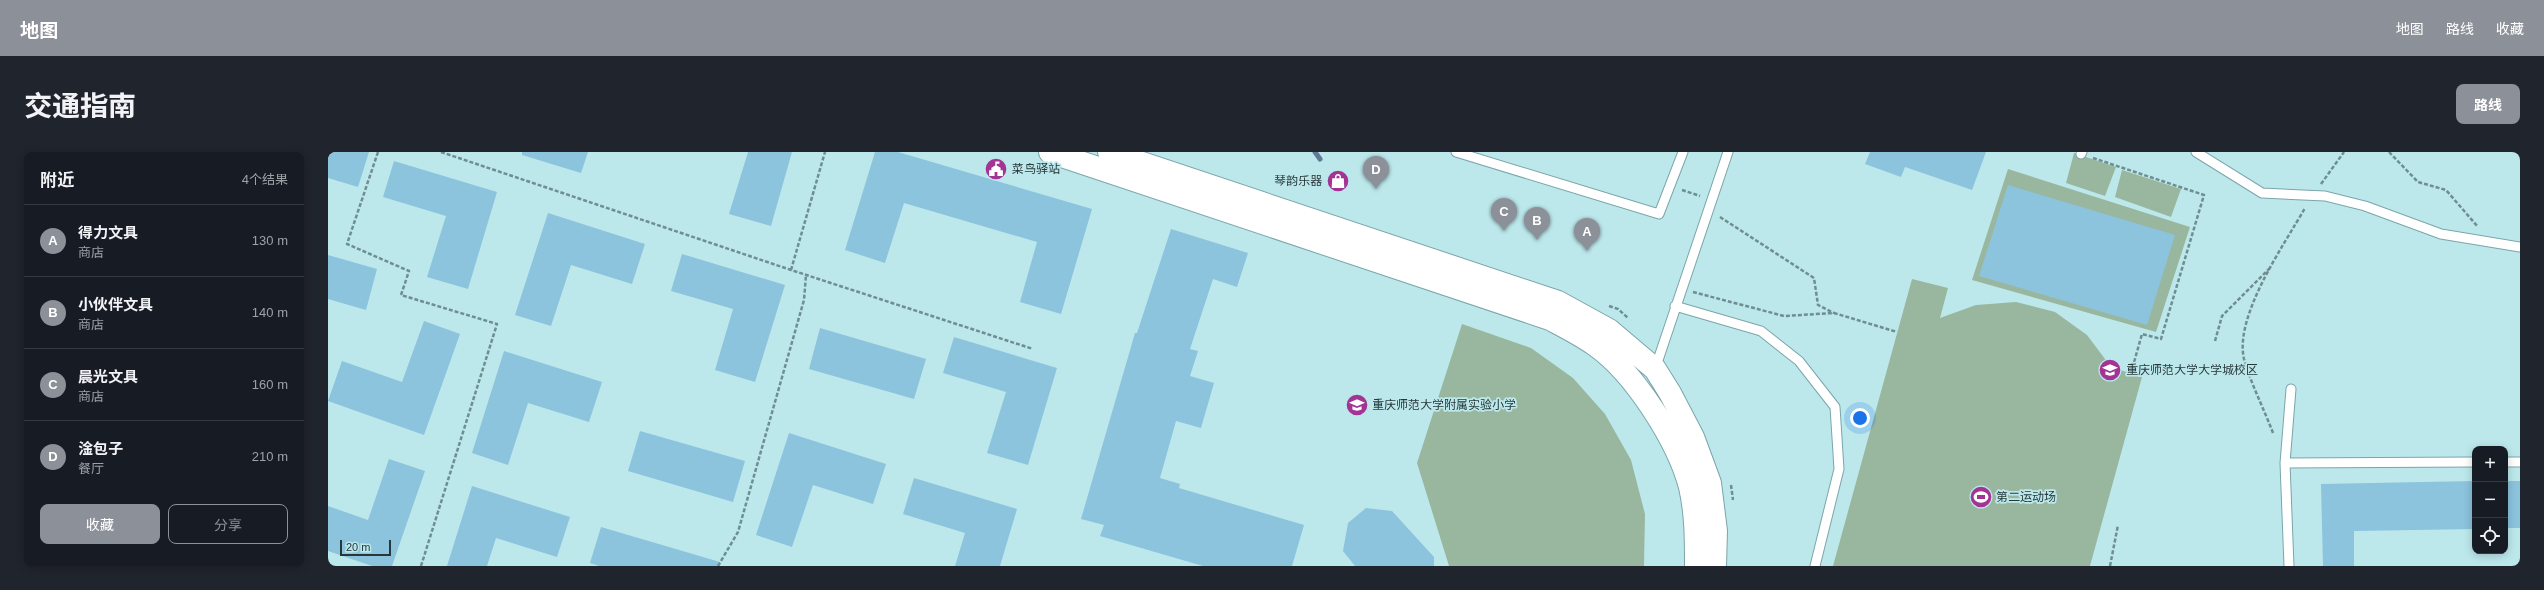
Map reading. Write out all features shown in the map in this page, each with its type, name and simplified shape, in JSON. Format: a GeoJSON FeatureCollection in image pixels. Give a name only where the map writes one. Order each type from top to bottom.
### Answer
{"type":"FeatureCollection","features":[{"type":"Feature","properties":{"kind":"street"},"geometry":{"type":"LineString","coordinates":[[1050,152],[1550,319],[1596,345],[1632,378],[1649,403],[1672,443],[1690,487],[1696,530],[1696,566]]}},
{"type":"Feature","properties":{"kind":"street"},"geometry":{"type":"LineString","coordinates":[[1109,152],[1558,302],[1609,330],[1655,369],[1693,436],[1710,483],[1716,531],[1715,566]]}},
{"type":"Feature","properties":{"kind":"lane"},"geometry":{"type":"LineString","coordinates":[[1456,152],[1659,214],[1683,152]]}},
{"type":"Feature","properties":{"kind":"lane"},"geometry":{"type":"LineString","coordinates":[[1655,369],[1728,152]]}},
{"type":"Feature","properties":{"kind":"lane"},"geometry":{"type":"LineString","coordinates":[[2196,152],[2262,193],[2325,196],[2365,206],[2441,234],[2520,248]]}},
{"type":"Feature","properties":{"kind":"lane"},"geometry":{"type":"LineString","coordinates":[[1675,306],[1761,331],[1799,361],[1835,407],[1839,469],[1815,566]]}},
{"type":"Feature","properties":{"kind":"lane"},"geometry":{"type":"LineString","coordinates":[[2289,566],[2285,463],[2291,389]]}},
{"type":"Feature","properties":{"kind":"lane"},"geometry":{"type":"LineString","coordinates":[[2285,463],[2472,462]]}},
{"type":"Feature","properties":{"kind":"lane"},"geometry":{"type":"LineString","coordinates":[[2508,462],[2520,462]]}},
{"type":"Feature","properties":{"kind":"path"},"geometry":{"type":"LineString","coordinates":[[378,152],[347,244],[409,271],[401,294],[497,324],[421,566]]}},
{"type":"Feature","properties":{"kind":"path"},"geometry":{"type":"LineString","coordinates":[[441,152],[791,270],[1032,349]]}},
{"type":"Feature","properties":{"kind":"path"},"geometry":{"type":"LineString","coordinates":[[791,270],[825,152]]}},
{"type":"Feature","properties":{"kind":"path"},"geometry":{"type":"LineString","coordinates":[[2274,435],[2244,358],[2245,325],[2256,296],[2273,264],[2312,196],[2344,152]]}},
{"type":"Feature","properties":{"kind":"path"},"geometry":{"type":"LineString","coordinates":[[2389,152],[2418,182],[2446,190],[2491,242]]}},
{"type":"Feature","properties":{"kind":"path"},"geometry":{"type":"LineString","coordinates":[[2082,153],[2204,195],[2162,339],[2142,334],[2131,373]]}},
{"type":"Feature","properties":{"kind":"path"},"geometry":{"type":"LineString","coordinates":[[1670,186],[1712,200],[1720,218],[1814,278],[1818,305],[1834,313],[1897,332]]}},
{"type":"Feature","properties":{"kind":"path"},"geometry":{"type":"LineString","coordinates":[[2215,341],[2222,316],[2273,264]]}},
{"type":"Feature","properties":{"kind":"path"},"geometry":{"type":"LineString","coordinates":[[718,566],[738,532],[804,300],[806,275]]}},
{"type":"Feature","properties":{"kind":"path"},"geometry":{"type":"LineString","coordinates":[[1681,288],[1784,316],[1834,313]]}},
{"type":"Feature","properties":{"kind":"path"},"geometry":{"type":"LineString","coordinates":[[2110,566],[2118,525]]}},
{"type":"Feature","properties":{"kind":"green space"},"geometry":{"type":"Polygon","coordinates":[[[2074,153],[2116,167],[2105,196],[2066,183],[2074,153]]]}},
{"type":"Feature","properties":{"kind":"green space"},"geometry":{"type":"Polygon","coordinates":[[[2008,169],[2190,227],[2156,332],[1972,280],[2008,169]]]}},
{"type":"Feature","properties":{"kind":"green space"},"geometry":{"type":"Polygon","coordinates":[[[2122,170],[2181,189],[2171,217],[2115,197],[2122,170]]]}},
{"type":"Feature","properties":{"kind":"green space"},"geometry":{"type":"Polygon","coordinates":[[[1912,279],[1948,288],[1940,318],[1976,305],[2016,302],[2055,312],[2087,335],[2111,367],[2142,377],[2090,566],[1833,566],[1912,279]]]}},
{"type":"Feature","properties":{"kind":"green space"},"geometry":{"type":"Polygon","coordinates":[[[1462,324],[1531,348],[1573,378],[1605,414],[1631,460],[1645,514],[1644,566],[1449,566],[1417,463],[1462,324]]]}},
{"type":"Feature","properties":{"kind":"building"},"geometry":{"type":"Polygon","coordinates":[[[328,152],[369,152],[358,187],[328,178],[328,152]]]}},
{"type":"Feature","properties":{"kind":"building"},"geometry":{"type":"Polygon","coordinates":[[[522,152],[588,152],[581,173],[522,155],[522,152]]]}},
{"type":"Feature","properties":{"kind":"building"},"geometry":{"type":"Polygon","coordinates":[[[748,152],[792,152],[771,226],[729,214],[748,152]]]}},
{"type":"Feature","properties":{"kind":"building"},"geometry":{"type":"Polygon","coordinates":[[[875,152],[898,152],[1092,209],[1061,314],[1020,302],[1037,242],[904,203],[885,263],[845,250],[875,152]]]}},
{"type":"Feature","properties":{"kind":"building"},"geometry":{"type":"Polygon","coordinates":[[[1870,152],[1986,152],[1972,190],[1905,167],[1901,177],[1865,164],[1870,152]]]}},
{"type":"Feature","properties":{"kind":"building"},"geometry":{"type":"Polygon","coordinates":[[[394,161],[497,192],[468,289],[427,277],[446,216],[383,197],[394,161]]]}},
{"type":"Feature","properties":{"kind":"building"},"geometry":{"type":"Polygon","coordinates":[[[2008,185],[2175,235],[2147,325],[1979,276],[2008,185]]]}},
{"type":"Feature","properties":{"kind":"building"},"geometry":{"type":"Polygon","coordinates":[[[548,213],[645,244],[632,284],[571,265],[551,326],[515,315],[548,213]]]}},
{"type":"Feature","properties":{"kind":"building"},"geometry":{"type":"Polygon","coordinates":[[[1171,229],[1248,253],[1237,287],[1213,279],[1190,349],[1198,351],[1190,376],[1214,383],[1201,428],[1176,421],[1160,478],[1180,484],[1179,488],[1304,525],[1292,566],[1203,566],[1100,536],[1104,525],[1081,519],[1135,333],[1137,333],[1171,229]]]}},
{"type":"Feature","properties":{"kind":"building"},"geometry":{"type":"Polygon","coordinates":[[[682,254],[785,285],[755,382],[715,370],[733,309],[671,291],[682,254]]]}},
{"type":"Feature","properties":{"kind":"building"},"geometry":{"type":"Polygon","coordinates":[[[328,255],[377,269],[366,310],[328,299],[328,255]]]}},
{"type":"Feature","properties":{"kind":"building"},"geometry":{"type":"Polygon","coordinates":[[[424,321],[460,334],[424,435],[328,401],[342,361],[402,382],[424,321]]]}},
{"type":"Feature","properties":{"kind":"building"},"geometry":{"type":"Polygon","coordinates":[[[820,328],[926,359],[914,399],[809,369],[820,328]]]}},
{"type":"Feature","properties":{"kind":"building"},"geometry":{"type":"Polygon","coordinates":[[[954,337],[1057,368],[1028,465],[987,453],[1006,392],[943,373],[954,337]]]}},
{"type":"Feature","properties":{"kind":"building"},"geometry":{"type":"Polygon","coordinates":[[[504,351],[602,382],[589,422],[528,403],[508,465],[472,453],[504,351]]]}},
{"type":"Feature","properties":{"kind":"building"},"geometry":{"type":"Polygon","coordinates":[[[640,431],[745,461],[733,502],[628,471],[640,431]]]}},
{"type":"Feature","properties":{"kind":"building"},"geometry":{"type":"Polygon","coordinates":[[[789,433],[886,464],[873,504],[813,485],[792,547],[756,535],[789,433]]]}},
{"type":"Feature","properties":{"kind":"building"},"geometry":{"type":"Polygon","coordinates":[[[389,459],[425,471],[392,566],[372,566],[328,551],[328,506],[368,520],[389,459]]]}},
{"type":"Feature","properties":{"kind":"building"},"geometry":{"type":"Polygon","coordinates":[[[914,478],[1017,509],[1000,566],[955,566],[965,533],[903,514],[914,478]]]}},
{"type":"Feature","properties":{"kind":"building"},"geometry":{"type":"Polygon","coordinates":[[[2472,481],[2472,529],[2354,531],[2354,566],[2323,566],[2321,484],[2472,481]]]}},
{"type":"Feature","properties":{"kind":"building"},"geometry":{"type":"Polygon","coordinates":[[[2508,481],[2520,481],[2520,528],[2508,528],[2508,481]]]}},
{"type":"Feature","properties":{"kind":"building"},"geometry":{"type":"Polygon","coordinates":[[[472,486],[570,517],[557,557],[496,538],[487,566],[447,566],[472,486]]]}},
{"type":"Feature","properties":{"kind":"building"},"geometry":{"type":"Polygon","coordinates":[[[1366,508],[1392,511],[1434,557],[1434,566],[1355,566],[1343,551],[1348,523],[1366,508]]]}},
{"type":"Feature","properties":{"kind":"building"},"geometry":{"type":"Polygon","coordinates":[[[601,527],[720,562],[720,566],[599,566],[590,563],[601,527]]]}},
{"type":"Feature","properties":{"kind":"waterway"},"geometry":{"type":"LineString","coordinates":[[1315,152],[1320,159]]}},
{"type":"Feature","properties":{"kind":"place","name":"菜鸟驿站"},"geometry":{"type":"Point","coordinates":[996,169]}},
{"type":"Feature","properties":{"kind":"place","name":"琴韵乐器"},"geometry":{"type":"Point","coordinates":[1338,181]}},
{"type":"Feature","properties":{"kind":"place","name":"淦包子"},"geometry":{"type":"Point","coordinates":[1376,189]}},
{"type":"Feature","properties":{"kind":"place","name":"晨光文具"},"geometry":{"type":"Point","coordinates":[1504,231]}},
{"type":"Feature","properties":{"kind":"place","name":"小伙伴文具"},"geometry":{"type":"Point","coordinates":[1537,240]}},
{"type":"Feature","properties":{"kind":"place","name":"得力文具"},"geometry":{"type":"Point","coordinates":[1587,251]}},
{"type":"Feature","properties":{"kind":"place","name":"重庆师范大学大学城校区"},"geometry":{"type":"Point","coordinates":[2110,370]}},
{"type":"Feature","properties":{"kind":"place","name":"重庆师范大学附属实验小学"},"geometry":{"type":"Point","coordinates":[1357,405]}},
{"type":"Feature","properties":{"kind":"place","name":"第二运动场"},"geometry":{"type":"Point","coordinates":[1981,497]}}]}
